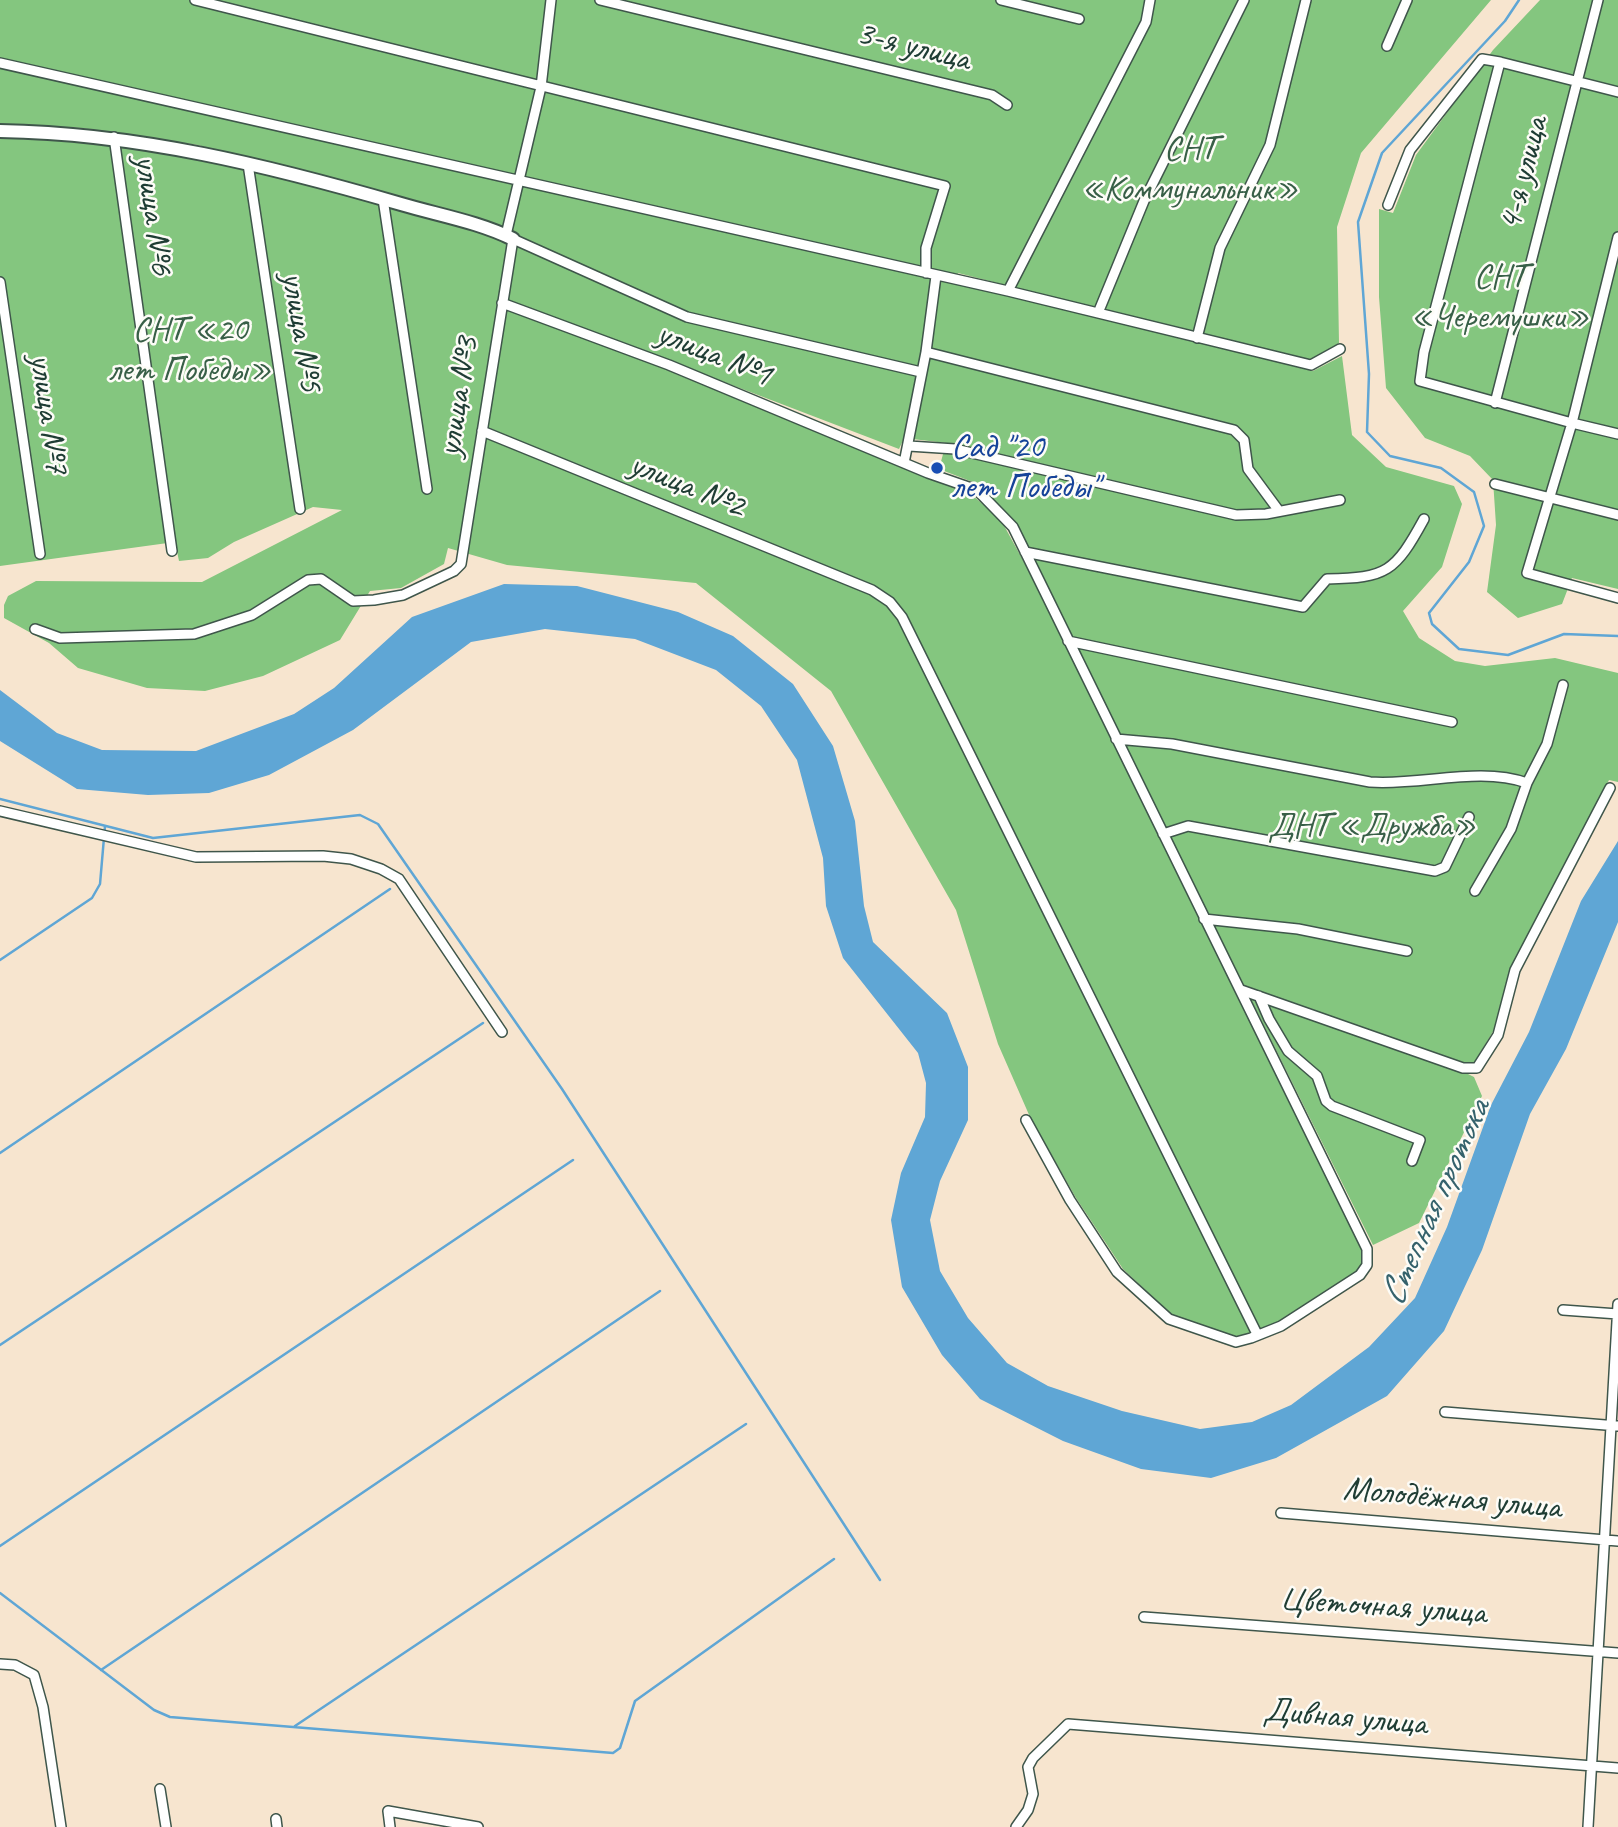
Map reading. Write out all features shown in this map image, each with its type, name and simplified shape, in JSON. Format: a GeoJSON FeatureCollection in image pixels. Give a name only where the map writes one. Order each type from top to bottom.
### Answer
{"type":"FeatureCollection","features":[{"type":"Feature","properties":{"kind":"street"},"geometry":{"type":"LineString","coordinates":[[195,0],[945,186],[926,248],[931,275],[926,352],[904,463]]}},
{"type":"Feature","properties":{"kind":"street","name":"улица №3"},"geometry":{"type":"LineString","coordinates":[[35,629],[60,638],[194,634],[252,615],[308,580],[321,579],[353,601],[374,600],[403,595],[454,571],[461,564],[502,303],[509,237],[541,87],[551,0]]}},
{"type":"Feature","properties":{"kind":"street","name":"3-я улица"},"geometry":{"type":"LineString","coordinates":[[600,0],[992,95],[1007,105]]}},
{"type":"Feature","properties":{"kind":"street"},"geometry":{"type":"LineString","coordinates":[[1001,0],[1079,19]]}},
{"type":"Feature","properties":{"kind":"street"},"geometry":{"type":"LineString","coordinates":[[1008,291],[1146,22],[1150,0]]}},
{"type":"Feature","properties":{"kind":"street"},"geometry":{"type":"LineString","coordinates":[[1098,313],[1143,201],[1244,0]]}},
{"type":"Feature","properties":{"kind":"street"},"geometry":{"type":"LineString","coordinates":[[1197,338],[1220,248],[1269,145],[1306,0]]}},
{"type":"Feature","properties":{"kind":"street"},"geometry":{"type":"LineString","coordinates":[[1387,46],[1407,0]]}},
{"type":"Feature","properties":{"kind":"street","name":"4-я улица"},"geometry":{"type":"LineString","coordinates":[[1495,403],[1598,0]]}},
{"type":"Feature","properties":{"kind":"street"},"geometry":{"type":"LineString","coordinates":[[1388,205],[1410,150],[1482,60],[1500,62],[1618,92]]}},
{"type":"Feature","properties":{"kind":"street"},"geometry":{"type":"LineString","coordinates":[[1500,62],[1424,352],[1420,381],[1618,434]]}},
{"type":"Feature","properties":{"kind":"street"},"geometry":{"type":"LineString","coordinates":[[0,63],[193,109],[520,179],[1008,291],[1311,365],[1339,349]]}},
{"type":"Feature","properties":{"kind":"street"},"geometry":{"type":"LineString","coordinates":[[0,131],[114,137],[248,164],[383,199],[509,237],[687,317],[921,372]]}},
{"type":"Feature","properties":{"kind":"street","name":"улица №6"},"geometry":{"type":"LineString","coordinates":[[114,137],[172,551]]}},
{"type":"Feature","properties":{"kind":"street","name":"улица №5"},"geometry":{"type":"LineString","coordinates":[[248,164],[300,509]]}},
{"type":"Feature","properties":{"kind":"street"},"geometry":{"type":"LineString","coordinates":[[383,199],[427,489]]}},
{"type":"Feature","properties":{"kind":"street"},"geometry":{"type":"LineString","coordinates":[[1618,237],[1572,422],[1548,497],[1528,575],[1618,598]]}},
{"type":"Feature","properties":{"kind":"street","name":"улица №7"},"geometry":{"type":"LineString","coordinates":[[0,282],[40,554]]}},
{"type":"Feature","properties":{"kind":"street","name":"улица №1"},"geometry":{"type":"LineString","coordinates":[[502,303],[669,365],[904,463],[977,489],[1013,527],[1367,1250],[1367,1265],[1360,1275],[1281,1326],[1236,1342],[1169,1319],[1117,1272],[1070,1200],[1026,1120]]}},
{"type":"Feature","properties":{"kind":"street"},"geometry":{"type":"LineString","coordinates":[[926,352],[1234,430],[1244,440],[1248,469],[1279,511]]}},
{"type":"Feature","properties":{"kind":"street","name":"улица №2"},"geometry":{"type":"LineString","coordinates":[[482,431],[872,590],[890,602],[902,617],[1257,1334]]}},
{"type":"Feature","properties":{"kind":"street"},"geometry":{"type":"LineString","coordinates":[[909,446],[955,449],[1236,514],[1279,511],[1340,500]]}},
{"type":"Feature","properties":{"kind":"street"},"geometry":{"type":"LineString","coordinates":[[1495,484],[1618,515]]}},
{"type":"Feature","properties":{"kind":"street"},"geometry":{"type":"LineString","coordinates":[[1025,552],[1303,607],[1327,579],[1369,578],[1390,568],[1409,546],[1424,519]]}},
{"type":"Feature","properties":{"kind":"street"},"geometry":{"type":"LineString","coordinates":[[1068,641],[1452,722]]}},
{"type":"Feature","properties":{"kind":"street"},"geometry":{"type":"LineString","coordinates":[[1475,891],[1502,849],[1527,783],[1547,744],[1563,685]]}},
{"type":"Feature","properties":{"kind":"street"},"geometry":{"type":"LineString","coordinates":[[1115,738],[1172,744],[1370,782],[1397,784],[1469,777],[1515,779],[1527,783]]}},
{"type":"Feature","properties":{"kind":"street"},"geometry":{"type":"LineString","coordinates":[[1241,990],[1463,1068],[1477,1068],[1498,1035],[1515,970],[1610,788]]}},
{"type":"Feature","properties":{"kind":"street"},"geometry":{"type":"LineString","coordinates":[[0,811],[196,857],[323,856],[351,859],[381,869],[399,879],[502,1032]]}},
{"type":"Feature","properties":{"kind":"street"},"geometry":{"type":"LineString","coordinates":[[1163,834],[1188,825],[1435,871],[1445,867],[1469,817]]}},
{"type":"Feature","properties":{"kind":"street"},"geometry":{"type":"LineString","coordinates":[[1204,919],[1298,929],[1407,951]]}},
{"type":"Feature","properties":{"kind":"street"},"geometry":{"type":"LineString","coordinates":[[1259,996],[1288,1051],[1317,1076],[1326,1101],[1332,1107],[1420,1140],[1412,1161]]}},
{"type":"Feature","properties":{"kind":"street"},"geometry":{"type":"LineString","coordinates":[[1588,1827],[1605,1540],[1615,1425],[1618,1304]]}},
{"type":"Feature","properties":{"kind":"street"},"geometry":{"type":"LineString","coordinates":[[1563,1310],[1617,1314]]}},
{"type":"Feature","properties":{"kind":"street"},"geometry":{"type":"LineString","coordinates":[[1445,1412],[1615,1425]]}},
{"type":"Feature","properties":{"kind":"street","name":"Молодёжная улица"},"geometry":{"type":"LineString","coordinates":[[1281,1513],[1618,1541]]}},
{"type":"Feature","properties":{"kind":"street","name":"Цветочная улица"},"geometry":{"type":"LineString","coordinates":[[1144,1618],[1618,1653]]}},
{"type":"Feature","properties":{"kind":"street"},"geometry":{"type":"LineString","coordinates":[[0,1664],[27,1669],[34,1675],[43,1707],[60,1823]]}},
{"type":"Feature","properties":{"kind":"street","name":"Дивная улица"},"geometry":{"type":"LineString","coordinates":[[1016,1827],[1028,1810],[1033,1794],[1028,1768],[1033,1758],[1068,1724],[1618,1768]]}},
{"type":"Feature","properties":{"kind":"street"},"geometry":{"type":"LineString","coordinates":[[160,1789],[166,1827]]}},
{"type":"Feature","properties":{"kind":"street"},"geometry":{"type":"LineString","coordinates":[[390,1827],[388,1811],[478,1827]]}},
{"type":"Feature","properties":{"kind":"green space"},"geometry":{"type":"Polygon","coordinates":[[[0,0],[1491,0],[1361,153],[1337,227],[1339,343],[1311,363],[958,273],[955,283],[1313,371],[1342,356],[1352,435],[1386,467],[1454,486],[1462,504],[1442,567],[1403,611],[1419,638],[1455,661],[1485,666],[1555,658],[1618,673],[1618,782],[1609,780],[1510,973],[1495,1028],[1468,1074],[1474,1077],[1482,1096],[1419,1223],[1373,1245],[1018,531],[983,486],[939,469],[946,443],[904,438],[899,449],[677,364],[676,374],[971,494],[1001,520],[1031,575],[1364,1255],[1361,1269],[1279,1322],[1236,1339],[1172,1315],[1123,1269],[1076,1198],[1030,1117],[998,1044],[956,910],[831,691],[696,583],[507,565],[448,548],[444,564],[401,588],[370,591],[340,640],[263,676],[205,691],[147,688],[78,668],[49,643],[4,618],[4,605],[8,596],[36,581],[202,582],[342,510],[313,507],[234,542],[208,558],[179,561],[175,542],[0,566],[0,138],[140,145],[218,161],[492,234],[556,257],[497,227],[198,145],[81,128],[0,125],[0,0]]]}},
{"type":"Feature","properties":{"kind":"green space","name":"СНТ «Черемушки»"},"geometry":{"type":"Polygon","coordinates":[[[1540,0],[1618,0],[1618,589],[1572,578],[1562,604],[1518,618],[1487,592],[1496,525],[1493,480],[1470,456],[1425,438],[1386,388],[1379,297],[1379,209],[1393,213],[1416,155],[1493,50],[1540,0]]]}},
{"type":"Feature","properties":{"kind":"water"},"geometry":{"type":"Polygon","coordinates":[[[504,584],[577,586],[678,612],[733,636],[793,684],[833,746],[855,821],[864,906],[873,942],[947,1013],[968,1067],[968,1120],[940,1181],[930,1220],[940,1271],[968,1318],[1007,1363],[1048,1386],[1122,1411],[1200,1429],[1252,1422],[1291,1405],[1369,1347],[1415,1298],[1447,1227],[1491,1105],[1529,1032],[1581,901],[1618,841],[1618,922],[1566,1049],[1530,1114],[1482,1250],[1444,1331],[1387,1396],[1276,1458],[1211,1478],[1141,1469],[1063,1441],[980,1399],[942,1355],[902,1287],[891,1220],[901,1173],[925,1117],[926,1083],[918,1053],[843,958],[826,906],[823,858],[797,760],[761,706],[716,670],[635,639],[545,629],[471,642],[353,730],[269,775],[209,793],[148,795],[77,789],[0,741],[0,690],[57,733],[102,750],[196,751],[294,714],[334,688],[412,617],[504,584]]]}},
{"type":"Feature","properties":{"kind":"waterway"},"geometry":{"type":"LineString","coordinates":[[1519,0],[1505,21],[1382,153],[1358,222],[1369,374],[1367,432],[1390,456],[1441,468],[1474,492],[1484,526],[1469,562],[1429,613],[1432,624],[1459,649],[1508,655],[1564,634],[1618,636]]}},
{"type":"Feature","properties":{"kind":"waterway"},"geometry":{"type":"LineString","coordinates":[[0,799],[153,838],[360,815],[378,824],[562,1089],[880,1580]]}},
{"type":"Feature","properties":{"kind":"waterway"},"geometry":{"type":"LineString","coordinates":[[0,960],[92,898],[100,884],[105,826]]}},
{"type":"Feature","properties":{"kind":"waterway"},"geometry":{"type":"LineString","coordinates":[[0,1153],[390,889]]}},
{"type":"Feature","properties":{"kind":"waterway"},"geometry":{"type":"LineString","coordinates":[[0,1345],[483,1023]]}},
{"type":"Feature","properties":{"kind":"waterway"},"geometry":{"type":"LineString","coordinates":[[0,1546],[573,1160]]}},
{"type":"Feature","properties":{"kind":"waterway"},"geometry":{"type":"LineString","coordinates":[[101,1670],[660,1291]]}},
{"type":"Feature","properties":{"kind":"waterway"},"geometry":{"type":"LineString","coordinates":[[295,1726],[746,1424]]}},
{"type":"Feature","properties":{"kind":"waterway"},"geometry":{"type":"LineString","coordinates":[[0,1593],[154,1710],[170,1717],[613,1753],[620,1748],[635,1701],[834,1559]]}},
{"type":"Feature","properties":{"kind":"place","name":"Сад \"20 лет Победы\""},"geometry":{"type":"Point","coordinates":[937,468]}},
{"type":"Feature","properties":{"kind":"park label","name":"СНТ «Коммунальник»"},"geometry":{"type":"Point","coordinates":[1190,170]}},
{"type":"Feature","properties":{"kind":"park label","name":"СНТ «20 лет Победы»"},"geometry":{"type":"Point","coordinates":[190,351]}},
{"type":"Feature","properties":{"kind":"park label","name":"ДНТ «Дружба»"},"geometry":{"type":"Point","coordinates":[1372,827]}},
{"type":"Feature","properties":{"kind":"water label","name":"Степная протока"},"geometry":{"type":"Point","coordinates":[1436,1203]}}]}
